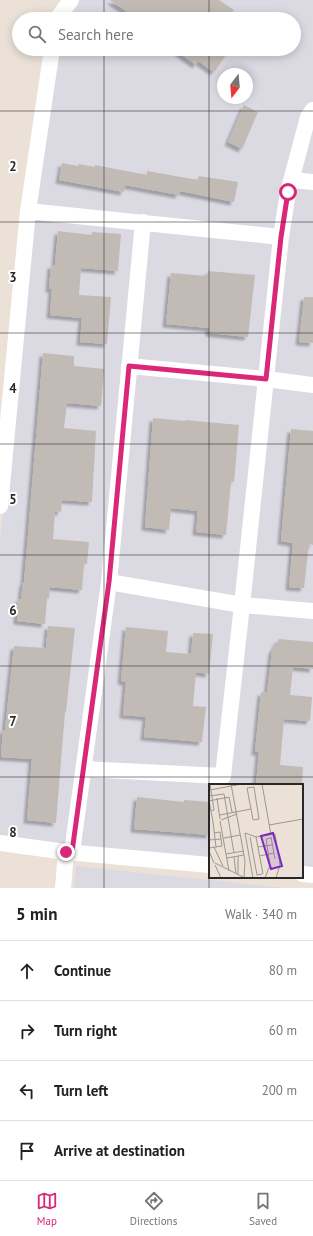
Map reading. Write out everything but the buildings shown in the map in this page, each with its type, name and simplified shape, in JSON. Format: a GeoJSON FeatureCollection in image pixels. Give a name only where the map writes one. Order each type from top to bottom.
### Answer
{"type":"FeatureCollection","features":[{"type":"Feature","properties":{"kind":"street"},"geometry":{"type":"LineString","coordinates":[[63,12],[71,0]]}},
{"type":"Feature","properties":{"kind":"street"},"geometry":{"type":"LineString","coordinates":[[0,506],[28,211],[51,56]]}},
{"type":"Feature","properties":{"kind":"street"},"geometry":{"type":"LineString","coordinates":[[83,769],[223,776],[281,237],[291,180],[308,117],[313,110]]}},
{"type":"Feature","properties":{"kind":"street"},"geometry":{"type":"LineString","coordinates":[[291,180],[313,182]]}},
{"type":"Feature","properties":{"kind":"street"},"geometry":{"type":"LineString","coordinates":[[28,211],[281,237]]}},
{"type":"Feature","properties":{"kind":"street"},"geometry":{"type":"LineString","coordinates":[[63,888],[83,769],[109,582],[144,222]]}},
{"type":"Feature","properties":{"kind":"street"},"geometry":{"type":"LineString","coordinates":[[129,366],[313,385]]}},
{"type":"Feature","properties":{"kind":"street"},"geometry":{"type":"LineString","coordinates":[[109,582],[242,605],[313,611]]}},
{"type":"Feature","properties":{"kind":"street"},"geometry":{"type":"LineString","coordinates":[[0,843],[69,852],[209,865]]}},
{"type":"Feature","properties":{"kind":"street"},"geometry":{"type":"LineString","coordinates":[[303,874],[313,875]]}},
{"type":"Feature","properties":{"kind":"shaded area"},"geometry":{"type":"Polygon","coordinates":[[[71,0],[313,0],[313,871],[303,870],[303,784],[209,784],[209,862],[0,842],[0,539],[52,56],[301,56],[301,12],[63,12],[71,0]]]}},
{"type":"Feature","properties":{"kind":"shaded area"},"geometry":{"type":"Polygon","coordinates":[[[76,866],[285,888],[74,888],[76,866]]]}},
{"type":"Feature","properties":{"kind":"route"},"geometry":{"type":"LineString","coordinates":[[66,852],[72,852],[109,582],[129,366],[266,379],[281,237],[288,192]]}}]}
